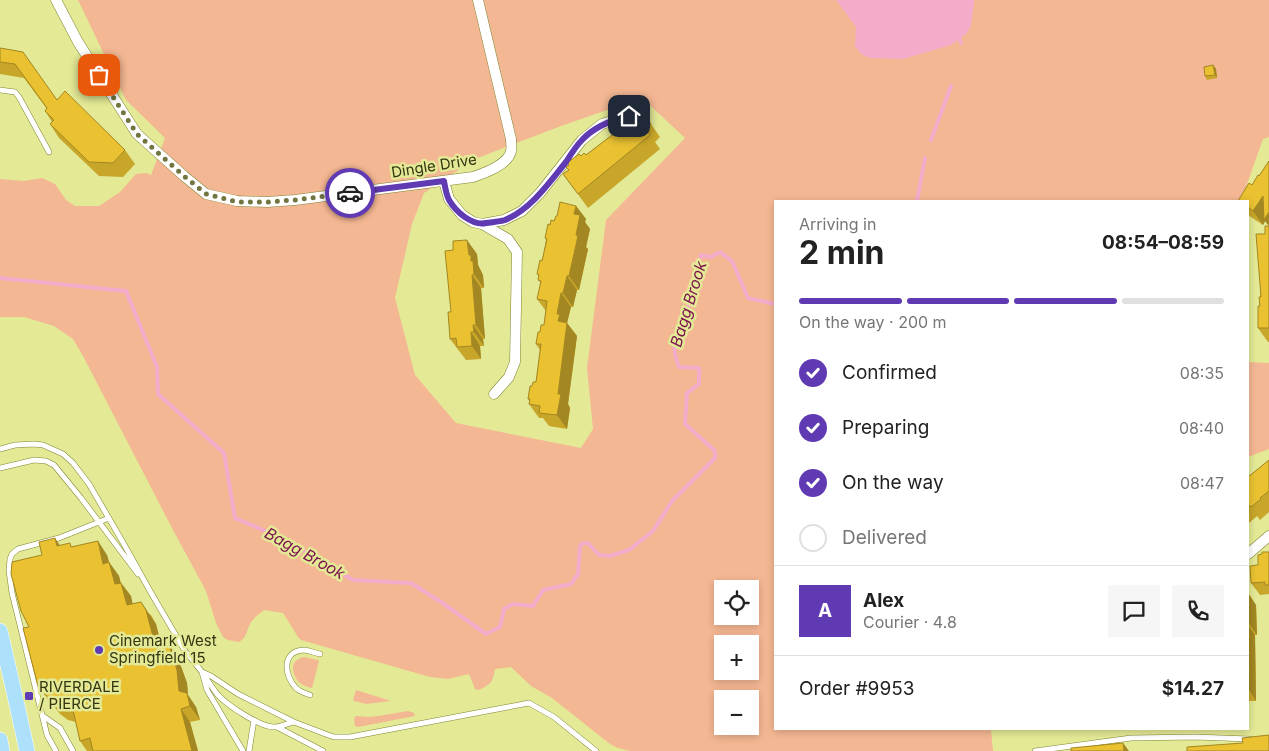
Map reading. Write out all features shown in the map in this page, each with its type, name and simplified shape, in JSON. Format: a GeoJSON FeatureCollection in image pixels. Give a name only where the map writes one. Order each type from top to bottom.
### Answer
{"type":"FeatureCollection","features":[{"type":"Feature","properties":{"kind":"main road"},"geometry":{"type":"LineString","coordinates":[[0,631],[27,751]]}},
{"type":"Feature","properties":{"kind":"main road"},"geometry":{"type":"LineString","coordinates":[[0,740],[2,751]]}},
{"type":"Feature","properties":{"kind":"street","name":"Dingle Drive"},"geometry":{"type":"LineString","coordinates":[[56,0],[78,42],[137,134],[206,194],[237,202],[295,200],[473,177],[490,172],[502,164],[511,153],[512,139],[478,0]]}},
{"type":"Feature","properties":{"kind":"street"},"geometry":{"type":"LineString","coordinates":[[482,224],[504,220],[522,211],[540,193],[582,140],[602,124],[629,116]]}},
{"type":"Feature","properties":{"kind":"street"},"geometry":{"type":"LineString","coordinates":[[444,181],[449,199],[462,215],[508,239],[517,252],[517,317],[514,362],[509,377],[494,394]]}},
{"type":"Feature","properties":{"kind":"street"},"geometry":{"type":"LineString","coordinates":[[1249,553],[1268,537]]}},
{"type":"Feature","properties":{"kind":"lane"},"geometry":{"type":"LineString","coordinates":[[0,90],[15,92],[19,97],[49,152]]}},
{"type":"Feature","properties":{"kind":"lane"},"geometry":{"type":"LineString","coordinates":[[0,449],[15,445],[43,445],[63,454],[73,463],[90,484],[185,650],[217,694],[242,714],[277,727],[323,751]]}},
{"type":"Feature","properties":{"kind":"lane"},"geometry":{"type":"LineString","coordinates":[[0,468],[34,460],[50,463],[58,469],[150,590]]}},
{"type":"Feature","properties":{"kind":"lane"},"geometry":{"type":"LineString","coordinates":[[56,751],[47,736],[12,593],[9,571],[10,559],[12,554],[18,549],[58,538],[109,518]]}},
{"type":"Feature","properties":{"kind":"lane"},"geometry":{"type":"LineString","coordinates":[[310,695],[292,684],[288,675],[287,662],[290,656],[305,650],[320,654]]}},
{"type":"Feature","properties":{"kind":"lane"},"geometry":{"type":"LineString","coordinates":[[202,672],[238,694],[294,722],[328,736],[345,737],[529,703],[554,717],[596,751]]}},
{"type":"Feature","properties":{"kind":"lane"},"geometry":{"type":"LineString","coordinates":[[202,672],[207,690],[243,751]]}},
{"type":"Feature","properties":{"kind":"lane"},"geometry":{"type":"LineString","coordinates":[[43,716],[60,728],[73,751]]}},
{"type":"Feature","properties":{"kind":"lane"},"geometry":{"type":"LineString","coordinates":[[249,751],[254,720]]}},
{"type":"Feature","properties":{"kind":"lane"},"geometry":{"type":"LineString","coordinates":[[277,727],[294,722]]}},
{"type":"Feature","properties":{"kind":"lane"},"geometry":{"type":"LineString","coordinates":[[1035,751],[1131,738],[1195,737],[1253,739]]}},
{"type":"Feature","properties":{"kind":"shaded area"},"geometry":{"type":"Polygon","coordinates":[[[78,0],[1269,0],[1269,137],[1263,139],[1241,200],[774,200],[774,730],[991,730],[993,751],[630,751],[610,744],[552,698],[531,686],[511,667],[495,669],[491,682],[479,690],[475,689],[469,674],[448,679],[430,677],[301,640],[283,613],[264,610],[252,621],[242,640],[239,642],[224,638],[216,623],[206,591],[73,339],[54,326],[24,317],[0,317],[0,179],[24,181],[42,178],[55,184],[66,200],[75,206],[99,206],[120,192],[136,174],[146,173],[151,175],[165,138],[126,100],[78,0]],[[642,98],[475,159],[424,193],[412,224],[395,298],[415,375],[456,423],[581,448],[593,429],[587,368],[606,220],[685,138],[642,98]]]}},
{"type":"Feature","properties":{"kind":"shaded area"},"geometry":{"type":"Polygon","coordinates":[[[836,0],[974,0],[974,2],[971,26],[966,34],[951,45],[903,59],[870,58],[861,54],[855,46],[856,27],[836,0]]]}},
{"type":"Feature","properties":{"kind":"shaded area"},"geometry":{"type":"Polygon","coordinates":[[[1249,362],[1269,363],[1269,449],[1249,457],[1249,362]]]}},
{"type":"Feature","properties":{"kind":"shaded area"},"geometry":{"type":"Polygon","coordinates":[[[304,657],[319,661],[312,688],[300,683],[293,672],[296,661],[304,657]]]}},
{"type":"Feature","properties":{"kind":"shaded area"},"geometry":{"type":"Polygon","coordinates":[[[356,690],[391,701],[366,704],[354,701],[356,690]]]}},
{"type":"Feature","properties":{"kind":"shaded area"},"geometry":{"type":"Polygon","coordinates":[[[408,711],[414,713],[415,716],[355,726],[354,719],[356,716],[369,717],[408,711]]]}},
{"type":"Feature","properties":{"kind":"building"},"geometry":{"type":"Polygon","coordinates":[[[0,48],[23,52],[57,100],[65,91],[125,150],[113,163],[89,162],[50,124],[54,120],[45,111],[47,108],[15,64],[0,62],[0,48]]]}},
{"type":"Feature","properties":{"kind":"building"},"geometry":{"type":"Polygon","coordinates":[[[1213,65],[1215,75],[1205,76],[1204,67],[1213,65]]]}},
{"type":"Feature","properties":{"kind":"building"},"geometry":{"type":"Polygon","coordinates":[[[642,112],[651,124],[645,128],[650,135],[578,194],[563,174],[569,170],[566,167],[569,165],[567,163],[579,154],[581,156],[584,153],[586,155],[616,132],[613,129],[623,121],[625,123],[630,119],[632,120],[642,112]]]}},
{"type":"Feature","properties":{"kind":"building"},"geometry":{"type":"Polygon","coordinates":[[[1269,161],[1269,212],[1264,220],[1263,196],[1253,211],[1249,208],[1249,200],[1239,200],[1249,183],[1252,185],[1269,161]]]}},
{"type":"Feature","properties":{"kind":"building"},"geometry":{"type":"Polygon","coordinates":[[[560,202],[576,206],[574,214],[580,215],[576,235],[578,236],[569,276],[567,276],[563,293],[561,293],[557,314],[560,314],[558,321],[567,323],[558,394],[561,394],[557,415],[539,413],[540,406],[529,404],[530,399],[528,399],[530,386],[532,386],[533,382],[536,382],[541,344],[536,344],[538,332],[540,332],[541,325],[544,325],[547,301],[537,299],[541,281],[538,280],[539,275],[537,274],[547,239],[545,238],[548,224],[550,225],[551,220],[554,221],[557,216],[560,202]]]}},
{"type":"Feature","properties":{"kind":"building"},"geometry":{"type":"Polygon","coordinates":[[[1265,226],[1269,226],[1269,328],[1258,328],[1258,306],[1260,306],[1259,297],[1261,297],[1256,234],[1265,234],[1265,226]]]}},
{"type":"Feature","properties":{"kind":"building"},"geometry":{"type":"Polygon","coordinates":[[[467,240],[469,255],[471,255],[471,261],[473,261],[474,274],[472,275],[476,325],[473,325],[474,332],[471,332],[472,346],[457,347],[456,338],[450,339],[448,312],[451,312],[445,251],[453,250],[453,241],[467,240]]]}},
{"type":"Feature","properties":{"kind":"building"},"geometry":{"type":"Polygon","coordinates":[[[1269,460],[1269,491],[1251,507],[1249,505],[1249,476],[1269,460]]]}},
{"type":"Feature","properties":{"kind":"building","name":"Cinemark West Springfield 15"},"geometry":{"type":"Polygon","coordinates":[[[55,538],[57,546],[70,543],[71,547],[98,541],[103,564],[109,562],[115,584],[121,583],[127,605],[141,602],[146,610],[156,648],[169,645],[177,670],[179,691],[187,693],[190,706],[181,709],[192,751],[93,751],[90,738],[80,741],[73,710],[58,706],[50,701],[40,686],[38,686],[23,628],[29,627],[21,611],[11,574],[12,562],[42,555],[39,542],[55,538]]]}},
{"type":"Feature","properties":{"kind":"building"},"geometry":{"type":"Polygon","coordinates":[[[1262,552],[1269,552],[1269,585],[1265,585],[1265,582],[1251,583],[1250,566],[1258,565],[1258,555],[1262,554],[1262,552]]]}},
{"type":"Feature","properties":{"kind":"building"},"geometry":{"type":"Polygon","coordinates":[[[1269,735],[1269,751],[1187,751],[1187,747],[1243,743],[1242,738],[1269,735]]]}},
{"type":"Feature","properties":{"kind":"building"},"geometry":{"type":"Polygon","coordinates":[[[1123,743],[1124,751],[1071,751],[1071,748],[1123,743]]]}},
{"type":"Feature","properties":{"kind":"waterway","name":"Bagg Brook"},"geometry":{"type":"LineString","coordinates":[[958,35],[961,43]]}},
{"type":"Feature","properties":{"kind":"waterway","name":"Bagg Brook"},"geometry":{"type":"LineString","coordinates":[[931,140],[951,86]]}},
{"type":"Feature","properties":{"kind":"waterway","name":"Bagg Brook"},"geometry":{"type":"LineString","coordinates":[[917,200],[925,158]]}},
{"type":"Feature","properties":{"kind":"waterway","name":"Bagg Brook"},"geometry":{"type":"LineString","coordinates":[[0,278],[126,291],[157,367],[158,394],[224,453],[235,518],[282,538],[353,580],[411,583],[486,634],[500,627],[504,609],[513,604],[533,606],[543,590],[571,584],[578,574],[580,546],[583,543],[588,543],[599,555],[610,556],[629,550],[653,531],[672,501],[715,458],[715,451],[685,424],[687,393],[699,384],[699,368],[679,367],[675,351],[675,342],[683,328],[701,255],[711,257],[720,252],[732,261],[748,298],[774,304]]}},
{"type":"Feature","properties":{"kind":"way so far"},"geometry":{"type":"LineString","coordinates":[[99,75],[137,134],[206,194],[237,202],[267,202],[350,193]]}},
{"type":"Feature","properties":{"kind":"place","name":"Cinemark West Springfield 15"},"geometry":{"type":"Point","coordinates":[99,650]}},
{"type":"Feature","properties":{"kind":"place","name":"RIVERDALE / PIERCE"},"geometry":{"type":"Point","coordinates":[29,696]}},
{"type":"Feature","properties":{"kind":"route"},"geometry":{"type":"LineString","coordinates":[[350,193],[444,181],[449,199],[462,215],[473,222],[482,224],[504,220],[522,211],[540,193],[582,140],[602,124],[629,116]]}}]}
